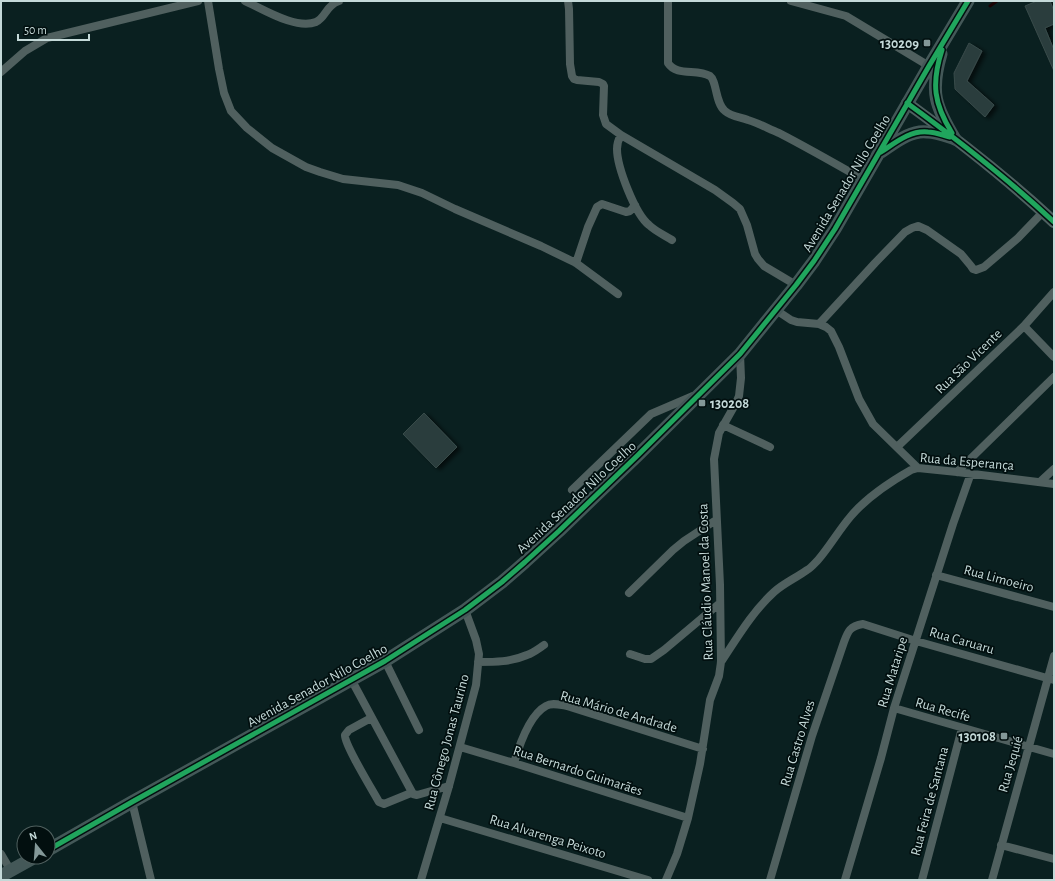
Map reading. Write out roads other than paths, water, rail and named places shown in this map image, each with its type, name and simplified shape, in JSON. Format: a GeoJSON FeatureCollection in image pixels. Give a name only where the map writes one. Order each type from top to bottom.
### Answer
{"type":"FeatureCollection","features":[{"type":"Feature","properties":{"kind":"main road","name":"Avenida Senador Nilo Coelho"},"geometry":{"type":"LineString","coordinates":[[56,845],[385,661],[466,610],[508,577],[559,531],[740,354],[814,262],[864,180],[968,1]]}},
{"type":"Feature","properties":{"kind":"main road"},"geometry":{"type":"LineString","coordinates":[[947,36],[936,73],[935,87],[939,108],[944,120],[956,138]]}},
{"type":"Feature","properties":{"kind":"main road"},"geometry":{"type":"LineString","coordinates":[[880,152],[902,138],[919,132],[926,131],[956,138]]}},
{"type":"Feature","properties":{"kind":"main road"},"geometry":{"type":"LineString","coordinates":[[6,874],[21,865]]}},
{"type":"Feature","properties":{"kind":"street"},"geometry":{"type":"LineString","coordinates":[[1,72],[25,52],[47,38],[198,1]]}},
{"type":"Feature","properties":{"kind":"street"},"geometry":{"type":"LineString","coordinates":[[208,1],[224,94],[231,111],[247,128],[272,148],[306,167],[343,179],[398,185],[422,193],[576,263],[618,294]]}},
{"type":"Feature","properties":{"kind":"street"},"geometry":{"type":"LineString","coordinates":[[245,1],[289,22],[306,24],[316,22],[324,16],[330,7],[339,1]]}},
{"type":"Feature","properties":{"kind":"street"},"geometry":{"type":"LineString","coordinates":[[568,1],[570,64],[572,76],[577,80],[599,82],[604,84],[603,115],[604,121],[608,126],[734,203],[740,209],[747,225],[758,260],[764,266],[796,284]]}},
{"type":"Feature","properties":{"kind":"street"},"geometry":{"type":"LineString","coordinates":[[668,1],[668,63],[670,67],[675,70],[710,76],[713,80],[719,103],[725,111],[734,116],[748,120],[779,133],[864,180]]}},
{"type":"Feature","properties":{"kind":"street"},"geometry":{"type":"LineString","coordinates":[[791,1],[846,16],[929,66]]}},
{"type":"Feature","properties":{"kind":"street"},"geometry":{"type":"LineString","coordinates":[[908,103],[956,138],[1054,222]]}},
{"type":"Feature","properties":{"kind":"street"},"geometry":{"type":"LineString","coordinates":[[621,135],[618,141],[617,150],[619,161],[624,179],[635,205],[648,225],[672,240]]}},
{"type":"Feature","properties":{"kind":"street"},"geometry":{"type":"LineString","coordinates":[[576,263],[597,207],[602,204],[626,212],[630,211],[635,205]]}},
{"type":"Feature","properties":{"kind":"street"},"geometry":{"type":"LineString","coordinates":[[819,324],[905,232],[912,228],[918,226],[927,230],[961,254],[973,269],[976,270],[984,267],[1001,253],[1043,212]]}},
{"type":"Feature","properties":{"kind":"street","name":"Rua São Vicente"},"geometry":{"type":"LineString","coordinates":[[897,447],[1024,326],[1054,292]]}},
{"type":"Feature","properties":{"kind":"street"},"geometry":{"type":"LineString","coordinates":[[776,310],[790,320],[819,324],[831,331],[839,347],[859,399],[873,424],[918,468]]}},
{"type":"Feature","properties":{"kind":"street"},"geometry":{"type":"LineString","coordinates":[[1024,326],[1054,357]]}},
{"type":"Feature","properties":{"kind":"street","name":"Rua Cláudio Manoel da Costa"},"geometry":{"type":"LineString","coordinates":[[666,880],[677,854],[688,818],[698,777],[710,700],[721,662],[714,459],[719,433],[739,396],[741,378],[740,354]]}},
{"type":"Feature","properties":{"kind":"street"},"geometry":{"type":"LineString","coordinates":[[957,472],[1054,377]]}},
{"type":"Feature","properties":{"kind":"street"},"geometry":{"type":"LineString","coordinates":[[572,490],[651,414],[702,392]]}},
{"type":"Feature","properties":{"kind":"street"},"geometry":{"type":"LineString","coordinates":[[723,425],[770,447]]}},
{"type":"Feature","properties":{"kind":"street","name":"Rua da Esperança"},"geometry":{"type":"LineString","coordinates":[[721,662],[742,630],[774,592],[783,584],[808,570],[862,504],[905,474],[918,468],[1040,481],[1054,484]]}},
{"type":"Feature","properties":{"kind":"street"},"geometry":{"type":"LineString","coordinates":[[1040,481],[1054,469]]}},
{"type":"Feature","properties":{"kind":"street","name":"Rua Mataripe"},"geometry":{"type":"LineString","coordinates":[[845,880],[894,708],[936,575],[971,473]]}},
{"type":"Feature","properties":{"kind":"street"},"geometry":{"type":"LineString","coordinates":[[629,593],[673,550],[716,520]]}},
{"type":"Feature","properties":{"kind":"street","name":"Rua Limoeiro"},"geometry":{"type":"LineString","coordinates":[[936,575],[1054,607]]}},
{"type":"Feature","properties":{"kind":"street"},"geometry":{"type":"LineString","coordinates":[[630,654],[645,659],[651,659],[664,650],[720,603]]}},
{"type":"Feature","properties":{"kind":"street","name":"Rua Cônego Jonas Taurino"},"geometry":{"type":"LineString","coordinates":[[421,880],[440,818],[476,685],[479,654],[466,610]]}},
{"type":"Feature","properties":{"kind":"street","name":"Rua Caruaru"},"geometry":{"type":"LineString","coordinates":[[863,624],[1051,680]]}},
{"type":"Feature","properties":{"kind":"street","name":"Rua Castro Alves"},"geometry":{"type":"LineString","coordinates":[[770,880],[812,736],[844,642],[851,627],[863,624]]}},
{"type":"Feature","properties":{"kind":"street"},"geometry":{"type":"LineString","coordinates":[[478,662],[514,660],[528,655],[544,645]]}},
{"type":"Feature","properties":{"kind":"street","name":"Rua Jequié"},"geometry":{"type":"LineString","coordinates":[[992,880],[1029,748],[1051,680],[1054,656]]}},
{"type":"Feature","properties":{"kind":"street"},"geometry":{"type":"LineString","coordinates":[[385,661],[419,730]]}},
{"type":"Feature","properties":{"kind":"street"},"geometry":{"type":"LineString","coordinates":[[351,680],[413,794],[417,795],[449,786]]}},
{"type":"Feature","properties":{"kind":"street","name":"Rua Mário de Andrade"},"geometry":{"type":"LineString","coordinates":[[514,763],[521,742],[531,721],[538,712],[546,706],[555,704],[567,706],[703,749]]}},
{"type":"Feature","properties":{"kind":"street","name":"Rua Recife"},"geometry":{"type":"LineString","coordinates":[[894,708],[1054,754]]}},
{"type":"Feature","properties":{"kind":"street"},"geometry":{"type":"LineString","coordinates":[[371,718],[349,730],[345,735],[345,740],[378,800],[384,804],[412,792]]}},
{"type":"Feature","properties":{"kind":"street","name":"Rua Feira de Santana"},"geometry":{"type":"LineString","coordinates":[[922,880],[962,728]]}},
{"type":"Feature","properties":{"kind":"street","name":"Rua Bernardo Guimarães"},"geometry":{"type":"LineString","coordinates":[[460,747],[688,818]]}},
{"type":"Feature","properties":{"kind":"street"},"geometry":{"type":"LineString","coordinates":[[132,802],[151,880]]}},
{"type":"Feature","properties":{"kind":"street","name":"Rua Alvarenga Peixoto"},"geometry":{"type":"LineString","coordinates":[[440,818],[648,880]]}},
{"type":"Feature","properties":{"kind":"street"},"geometry":{"type":"LineString","coordinates":[[1001,845],[1054,859]]}},
{"type":"Feature","properties":{"kind":"street"},"geometry":{"type":"LineString","coordinates":[[1,854],[6,874]]}},
{"type":"Feature","properties":{"kind":"waterway"},"geometry":{"type":"LineString","coordinates":[[990,6],[997,1]]}},
{"type":"Feature","properties":{"kind":"place","name":"130209"},"geometry":{"type":"Point","coordinates":[927,43]}},
{"type":"Feature","properties":{"kind":"place","name":"130208"},"geometry":{"type":"Point","coordinates":[702,403]}},
{"type":"Feature","properties":{"kind":"place","name":"130108"},"geometry":{"type":"Point","coordinates":[1004,736]}}]}
